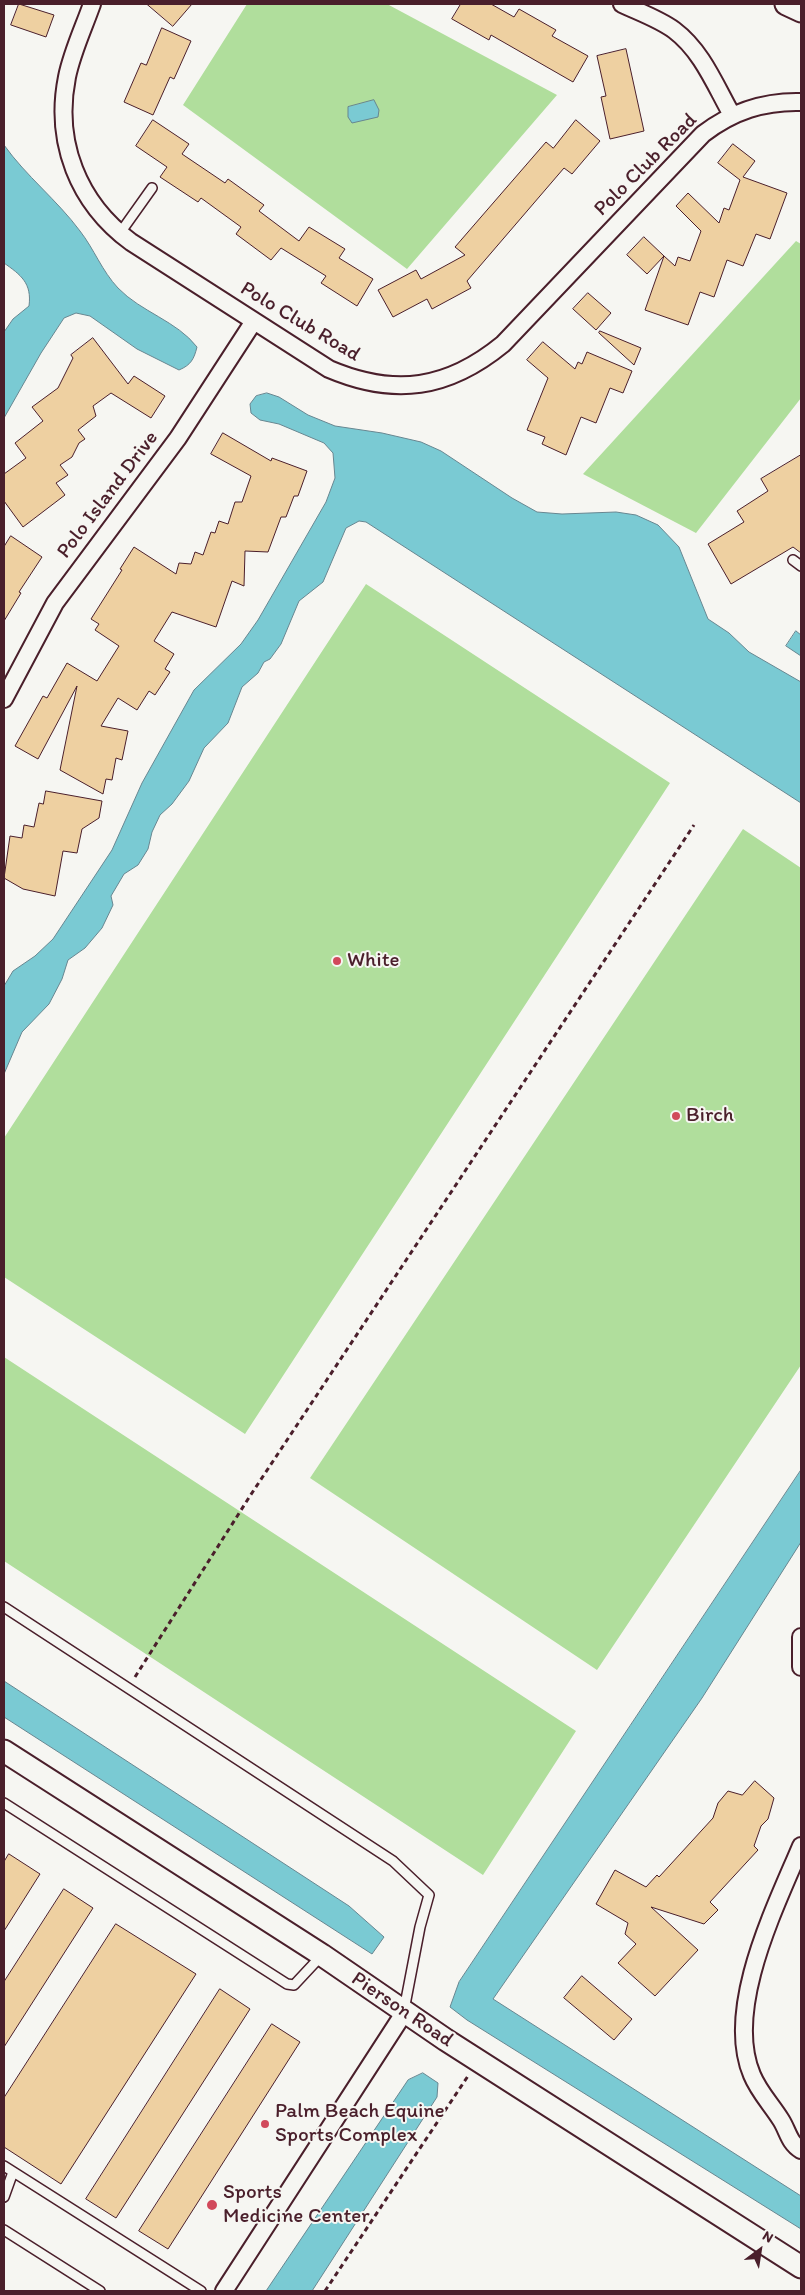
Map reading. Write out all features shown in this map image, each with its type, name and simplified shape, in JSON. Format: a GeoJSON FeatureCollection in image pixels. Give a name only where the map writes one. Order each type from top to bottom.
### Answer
{"type":"FeatureCollection","features":[{"type":"Feature","properties":{"kind":"street","name":"Polo Club Road"},"geometry":{"type":"LineString","coordinates":[[92,4],[68,74],[63,99],[63,125],[67,150],[75,174],[97,211],[120,233],[254,322],[329,369],[364,382],[389,386],[414,386],[438,381],[462,373],[484,360],[503,344],[703,134],[732,115],[758,106],[801,102]]}},
{"type":"Feature","properties":{"kind":"street"},"geometry":{"type":"LineString","coordinates":[[622,4],[673,30],[692,47],[701,58],[732,115]]}},
{"type":"Feature","properties":{"kind":"street"},"geometry":{"type":"LineString","coordinates":[[786,4],[801,11]]}},
{"type":"Feature","properties":{"kind":"street","name":"Polo Island Drive"},"geometry":{"type":"LineString","coordinates":[[4,699],[55,603],[178,438],[254,322]]}},
{"type":"Feature","properties":{"kind":"street"},"geometry":{"type":"LineString","coordinates":[[801,1637],[801,1667]]}},
{"type":"Feature","properties":{"kind":"street","name":"Pierson Road"},"geometry":{"type":"LineString","coordinates":[[4,1751],[322,1955],[404,2013],[478,2061],[801,2267]]}},
{"type":"Feature","properties":{"kind":"street"},"geometry":{"type":"LineString","coordinates":[[801,1846],[769,1924],[756,1963],[744,2016],[744,2046],[752,2074],[763,2098],[782,2120],[793,2145],[801,2150]]}},
{"type":"Feature","properties":{"kind":"street"},"geometry":{"type":"LineString","coordinates":[[224,2291],[404,2013]]}},
{"type":"Feature","properties":{"kind":"street"},"geometry":{"type":"LineString","coordinates":[[782,2120],[801,2131]]}},
{"type":"Feature","properties":{"kind":"lane"},"geometry":{"type":"LineString","coordinates":[[120,233],[152,188]]}},
{"type":"Feature","properties":{"kind":"lane"},"geometry":{"type":"LineString","coordinates":[[793,560],[801,566]]}},
{"type":"Feature","properties":{"kind":"lane"},"geometry":{"type":"LineString","coordinates":[[4,1607],[393,1860],[429,1896],[420,1927],[404,2013]]}},
{"type":"Feature","properties":{"kind":"lane"},"geometry":{"type":"LineString","coordinates":[[4,1803],[287,1984],[294,1985],[322,1955]]}},
{"type":"Feature","properties":{"kind":"lane"},"geometry":{"type":"LineString","coordinates":[[4,2166],[201,2291]]}},
{"type":"Feature","properties":{"kind":"lane"},"geometry":{"type":"LineString","coordinates":[[4,2197],[13,2172]]}},
{"type":"Feature","properties":{"kind":"lane"},"geometry":{"type":"LineString","coordinates":[[4,2230],[100,2291]]}},
{"type":"Feature","properties":{"kind":"path"},"geometry":{"type":"LineString","coordinates":[[128,1688],[250,1496],[694,825]]}},
{"type":"Feature","properties":{"kind":"path"},"geometry":{"type":"LineString","coordinates":[[325,2291],[478,2061]]}},
{"type":"Feature","properties":{"kind":"green space"},"geometry":{"type":"Polygon","coordinates":[[[247,4],[387,4],[557,95],[407,269],[183,105],[247,4]]]}},
{"type":"Feature","properties":{"kind":"green space"},"geometry":{"type":"Polygon","coordinates":[[[796,241],[801,244],[801,398],[696,533],[583,474],[796,241]]]}},
{"type":"Feature","properties":{"kind":"green space","name":"White"},"geometry":{"type":"Polygon","coordinates":[[[366,584],[670,783],[245,1434],[4,1277],[4,1138],[366,584]]]}},
{"type":"Feature","properties":{"kind":"green space","name":"Birch"},"geometry":{"type":"Polygon","coordinates":[[[743,829],[801,868],[801,1365],[597,1670],[310,1478],[743,829]]]}},
{"type":"Feature","properties":{"kind":"green space"},"geometry":{"type":"Polygon","coordinates":[[[4,1357],[576,1731],[483,1875],[4,1561],[4,1357]]]}},
{"type":"Feature","properties":{"kind":"water"},"geometry":{"type":"Polygon","coordinates":[[[374,100],[379,110],[378,117],[352,123],[348,117],[348,107],[374,100]]]}},
{"type":"Feature","properties":{"kind":"water"},"geometry":{"type":"Polygon","coordinates":[[[4,145],[71,220],[118,288],[137,304],[179,330],[197,347],[189,364],[179,370],[137,349],[90,316],[76,313],[64,318],[41,353],[4,418],[4,332],[13,319],[29,306],[29,291],[24,280],[4,263],[4,145]]]}},
{"type":"Feature","properties":{"kind":"water"},"geometry":{"type":"Polygon","coordinates":[[[267,393],[279,397],[308,415],[335,426],[382,433],[421,442],[441,451],[512,498],[537,512],[562,514],[616,512],[636,515],[658,525],[679,547],[708,619],[729,633],[749,652],[801,682],[801,803],[366,522],[359,521],[346,528],[323,582],[299,601],[281,644],[270,659],[264,662],[258,673],[242,687],[228,723],[204,748],[189,781],[172,804],[160,815],[152,832],[148,849],[138,865],[124,874],[111,896],[113,905],[102,928],[85,948],[68,960],[62,979],[49,1004],[22,1032],[4,1074],[4,986],[13,971],[35,956],[53,939],[112,850],[142,783],[194,690],[241,644],[258,620],[326,502],[335,478],[333,453],[324,443],[279,424],[260,420],[251,413],[250,404],[256,396],[267,393]]]}},
{"type":"Feature","properties":{"kind":"water"},"geometry":{"type":"Polygon","coordinates":[[[796,631],[801,635],[801,656],[786,646],[796,631]]]}},
{"type":"Feature","properties":{"kind":"water"},"geometry":{"type":"Polygon","coordinates":[[[801,1470],[801,1542],[702,1698],[493,1999],[801,2196],[801,2229],[467,2020],[450,2007],[459,1982],[801,1470]]]}},
{"type":"Feature","properties":{"kind":"water"},"geometry":{"type":"Polygon","coordinates":[[[4,1681],[349,1906],[384,1937],[372,1954],[4,1717],[4,1681]]]}},
{"type":"Feature","properties":{"kind":"water"},"geometry":{"type":"Polygon","coordinates":[[[423,2073],[438,2083],[437,2097],[312,2291],[266,2291],[408,2080],[423,2073]]]}},
{"type":"Feature","properties":{"kind":"building"},"geometry":{"type":"Polygon","coordinates":[[[19,4],[54,15],[46,37],[11,25],[19,4]]]}},
{"type":"Feature","properties":{"kind":"building"},"geometry":{"type":"Polygon","coordinates":[[[147,4],[192,4],[173,26],[147,4]]]}},
{"type":"Feature","properties":{"kind":"building"},"geometry":{"type":"Polygon","coordinates":[[[461,4],[491,4],[514,17],[519,9],[556,30],[552,36],[588,56],[573,82],[491,35],[489,40],[452,19],[461,4]]]}},
{"type":"Feature","properties":{"kind":"building"},"geometry":{"type":"Polygon","coordinates":[[[162,28],[191,41],[174,79],[170,77],[153,115],[124,102],[141,63],[146,65],[162,28]]]}},
{"type":"Feature","properties":{"kind":"building"},"geometry":{"type":"Polygon","coordinates":[[[626,49],[644,131],[610,139],[601,97],[606,96],[597,56],[626,49]]]}},
{"type":"Feature","properties":{"kind":"building"},"geometry":{"type":"Polygon","coordinates":[[[153,120],[189,144],[182,154],[225,183],[228,179],[264,205],[259,211],[299,241],[309,227],[345,249],[339,258],[373,279],[357,306],[321,283],[326,276],[281,248],[271,260],[236,234],[241,227],[201,198],[198,202],[160,177],[167,167],[136,146],[153,120]]]}},
{"type":"Feature","properties":{"kind":"building"},"geometry":{"type":"Polygon","coordinates":[[[576,120],[600,141],[572,174],[564,168],[467,281],[471,288],[432,309],[427,299],[393,317],[378,290],[416,270],[421,279],[465,255],[455,247],[546,142],[553,148],[576,120]]]}},
{"type":"Feature","properties":{"kind":"building"},"geometry":{"type":"Polygon","coordinates":[[[733,144],[755,161],[743,177],[787,193],[770,239],[756,234],[743,266],[727,260],[714,297],[700,292],[688,325],[645,310],[664,256],[675,266],[678,257],[690,261],[701,231],[676,206],[688,193],[719,223],[724,208],[729,210],[740,180],[718,163],[733,144]]]}},
{"type":"Feature","properties":{"kind":"building"},"geometry":{"type":"Polygon","coordinates":[[[644,237],[664,256],[647,274],[627,255],[644,237]]]}},
{"type":"Feature","properties":{"kind":"building"},"geometry":{"type":"Polygon","coordinates":[[[588,293],[611,313],[596,330],[573,309],[588,293]]]}},
{"type":"Feature","properties":{"kind":"building"},"geometry":{"type":"Polygon","coordinates":[[[600,331],[641,348],[634,365],[599,333],[600,331]]]}},
{"type":"Feature","properties":{"kind":"building"},"geometry":{"type":"Polygon","coordinates":[[[93,338],[128,384],[134,376],[165,396],[151,418],[111,393],[93,406],[96,416],[78,430],[85,439],[79,443],[72,457],[60,465],[68,475],[56,483],[65,495],[23,527],[4,501],[4,474],[26,458],[15,443],[43,421],[32,407],[58,388],[73,358],[71,355],[93,338]]]}},
{"type":"Feature","properties":{"kind":"building"},"geometry":{"type":"Polygon","coordinates":[[[543,342],[575,369],[578,362],[582,364],[587,352],[632,371],[623,393],[610,388],[596,423],[581,417],[566,455],[542,444],[545,437],[527,430],[548,378],[527,360],[543,342]]]}},
{"type":"Feature","properties":{"kind":"building"},"geometry":{"type":"Polygon","coordinates":[[[223,433],[271,461],[272,458],[307,471],[298,496],[294,496],[286,517],[281,517],[268,552],[245,551],[244,586],[232,581],[216,627],[172,612],[154,641],[174,654],[165,669],[170,672],[155,695],[149,691],[137,710],[118,698],[101,726],[128,731],[122,760],[116,758],[112,780],[106,779],[103,794],[60,770],[77,686],[38,759],[15,746],[43,696],[47,698],[67,663],[97,681],[119,646],[95,630],[99,624],[91,619],[134,547],[176,574],[179,563],[191,564],[195,552],[203,555],[211,532],[215,533],[219,521],[228,524],[235,502],[242,502],[251,476],[211,454],[223,433]]]}},
{"type":"Feature","properties":{"kind":"building"},"geometry":{"type":"Polygon","coordinates":[[[801,455],[801,553],[793,547],[731,584],[708,544],[744,522],[737,511],[768,491],[761,479],[801,455]]]}},
{"type":"Feature","properties":{"kind":"building"},"geometry":{"type":"Polygon","coordinates":[[[11,536],[42,557],[19,592],[21,593],[4,621],[4,547],[11,536]]]}},
{"type":"Feature","properties":{"kind":"building"},"geometry":{"type":"Polygon","coordinates":[[[46,791],[102,801],[99,818],[82,829],[77,853],[63,851],[55,896],[23,889],[4,878],[10,836],[22,838],[24,825],[34,827],[39,803],[43,804],[46,791]]]}},
{"type":"Feature","properties":{"kind":"building"},"geometry":{"type":"Polygon","coordinates":[[[755,1781],[774,1798],[768,1819],[761,1826],[754,1846],[758,1850],[710,1902],[718,1910],[704,1924],[651,1907],[698,1950],[655,1996],[618,1963],[636,1944],[625,1934],[628,1923],[596,1904],[615,1870],[646,1887],[657,1875],[659,1877],[713,1818],[718,1803],[728,1791],[742,1795],[755,1781]]]}},
{"type":"Feature","properties":{"kind":"building"},"geometry":{"type":"Polygon","coordinates":[[[9,1854],[40,1874],[4,1931],[4,1862],[9,1854]]]}},
{"type":"Feature","properties":{"kind":"building"},"geometry":{"type":"Polygon","coordinates":[[[64,1889],[93,1908],[4,2047],[4,1982],[64,1889]]]}},
{"type":"Feature","properties":{"kind":"building"},"geometry":{"type":"Polygon","coordinates":[[[116,1924],[196,1974],[61,2184],[4,2147],[4,2098],[116,1924]]]}},
{"type":"Feature","properties":{"kind":"building"},"geometry":{"type":"Polygon","coordinates":[[[582,1976],[632,2019],[614,2040],[564,1998],[582,1976]]]}},
{"type":"Feature","properties":{"kind":"building"},"geometry":{"type":"Polygon","coordinates":[[[220,1989],[250,2009],[116,2218],[86,2199],[220,1989]]]}},
{"type":"Feature","properties":{"kind":"building"},"geometry":{"type":"Polygon","coordinates":[[[272,2024],[300,2042],[168,2249],[139,2231],[272,2024]]]}},
{"type":"Feature","properties":{"kind":"place","name":"White"},"geometry":{"type":"Point","coordinates":[337,961]}},
{"type":"Feature","properties":{"kind":"place","name":"Birch"},"geometry":{"type":"Point","coordinates":[676,1116]}},
{"type":"Feature","properties":{"kind":"place","name":"Palm Beach Equine Sports Complex"},"geometry":{"type":"Point","coordinates":[265,2124]}},
{"type":"Feature","properties":{"kind":"place","name":"Sports Medicine Center"},"geometry":{"type":"Point","coordinates":[212,2205]}}]}
